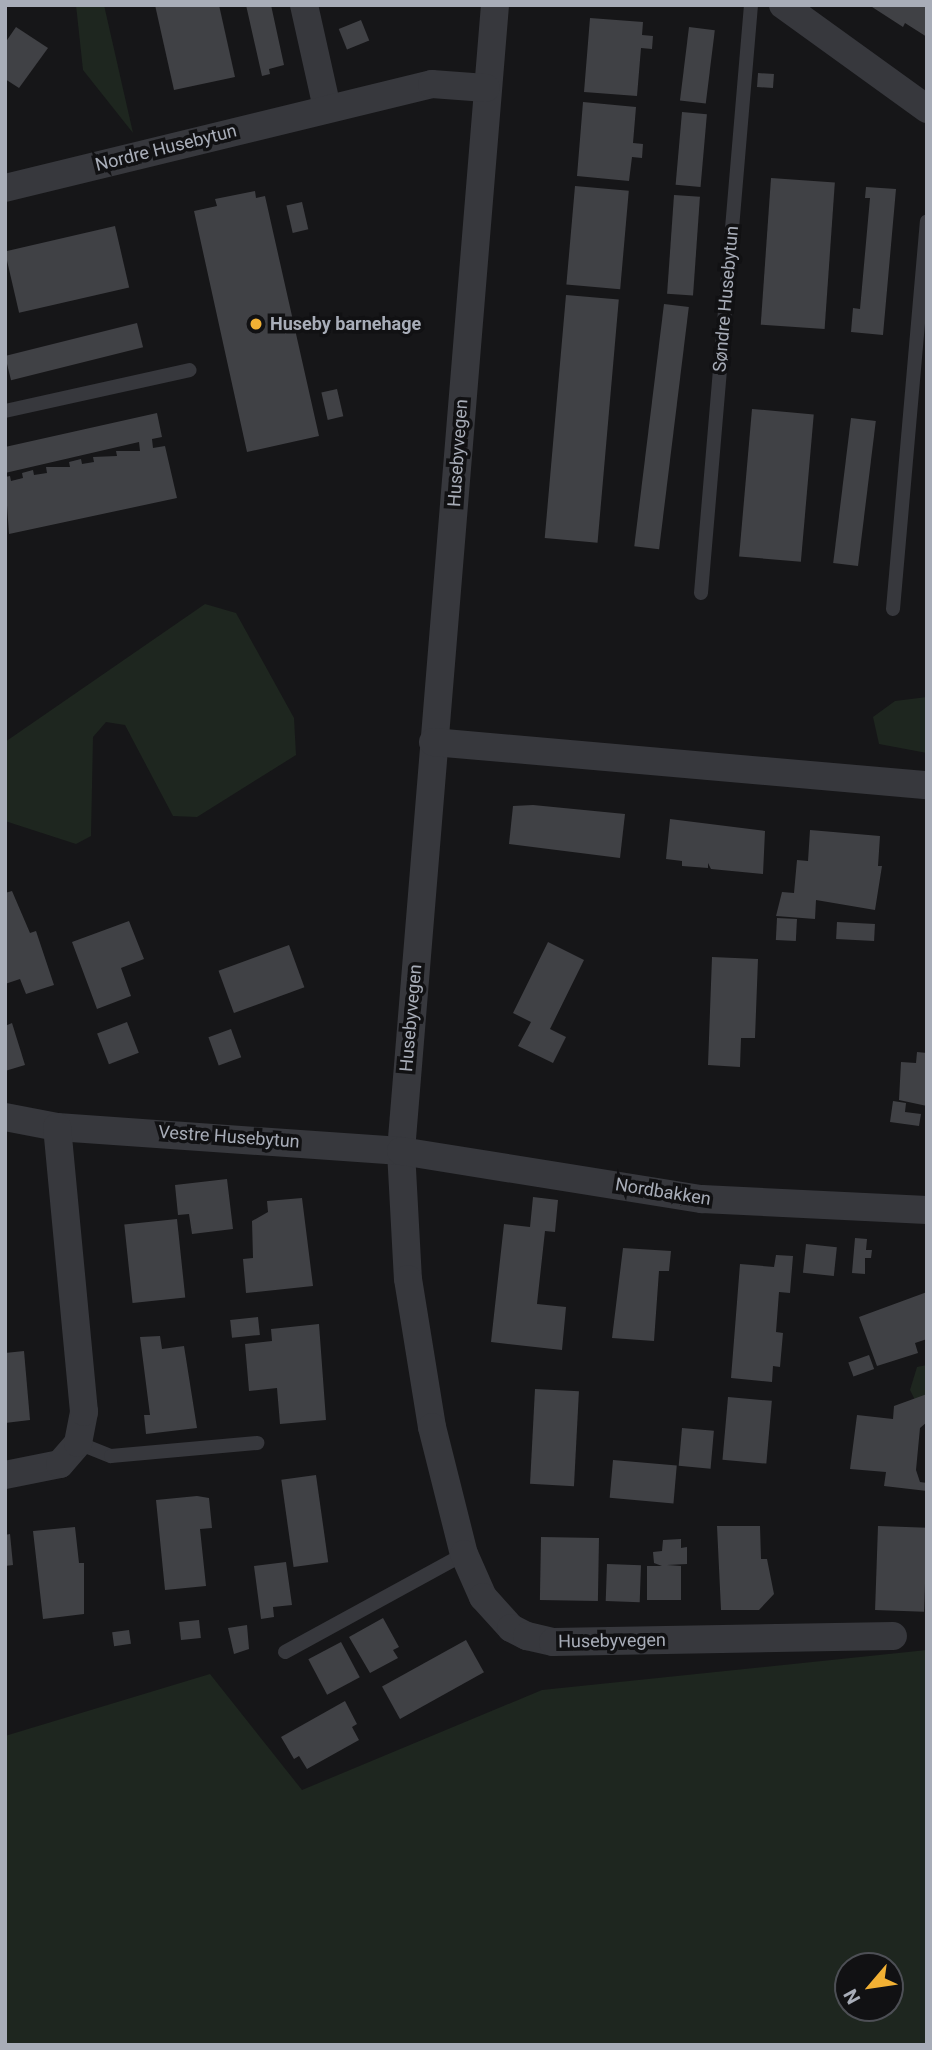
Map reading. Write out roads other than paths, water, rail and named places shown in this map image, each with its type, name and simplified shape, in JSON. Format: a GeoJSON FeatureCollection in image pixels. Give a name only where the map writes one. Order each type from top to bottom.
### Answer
{"type":"FeatureCollection","features":[{"type":"Feature","properties":{"kind":"street"},"geometry":{"type":"LineString","coordinates":[[304,5],[327,108]]}},
{"type":"Feature","properties":{"kind":"street","name":"Husebyvegen"},"geometry":{"type":"LineString","coordinates":[[495,5],[486,88],[401,1151],[410,1292],[432,1427],[464,1554],[495,1613],[527,1636],[553,1642],[893,1636]]}},
{"type":"Feature","properties":{"kind":"street"},"geometry":{"type":"LineString","coordinates":[[783,5],[927,109]]}},
{"type":"Feature","properties":{"kind":"street","name":"Nordre Husebytun"},"geometry":{"type":"LineString","coordinates":[[5,188],[432,84],[486,88]]}},
{"type":"Feature","properties":{"kind":"street"},"geometry":{"type":"LineString","coordinates":[[433,742],[927,785]]}},
{"type":"Feature","properties":{"kind":"street","name":"Vestre Husebytun"},"geometry":{"type":"LineString","coordinates":[[5,1117],[57,1127],[401,1151]]}},
{"type":"Feature","properties":{"kind":"street"},"geometry":{"type":"LineString","coordinates":[[5,1475],[60,1464],[78,1443],[84,1412],[57,1127]]}},
{"type":"Feature","properties":{"kind":"street","name":"Nordbakken"},"geometry":{"type":"LineString","coordinates":[[401,1151],[702,1199],[927,1210]]}},
{"type":"Feature","properties":{"kind":"lane","name":"Søndre Husebytun"},"geometry":{"type":"LineString","coordinates":[[701,593],[751,5]]}},
{"type":"Feature","properties":{"kind":"lane"},"geometry":{"type":"LineString","coordinates":[[893,608],[927,221]]}},
{"type":"Feature","properties":{"kind":"lane"},"geometry":{"type":"LineString","coordinates":[[5,411],[190,370]]}},
{"type":"Feature","properties":{"kind":"lane"},"geometry":{"type":"LineString","coordinates":[[78,1443],[111,1456],[257,1443]]}},
{"type":"Feature","properties":{"kind":"lane"},"geometry":{"type":"LineString","coordinates":[[285,1652],[464,1554]]}},
{"type":"Feature","properties":{"kind":"place","name":"Huseby barnehage"},"geometry":{"type":"Point","coordinates":[256,324]}}]}
